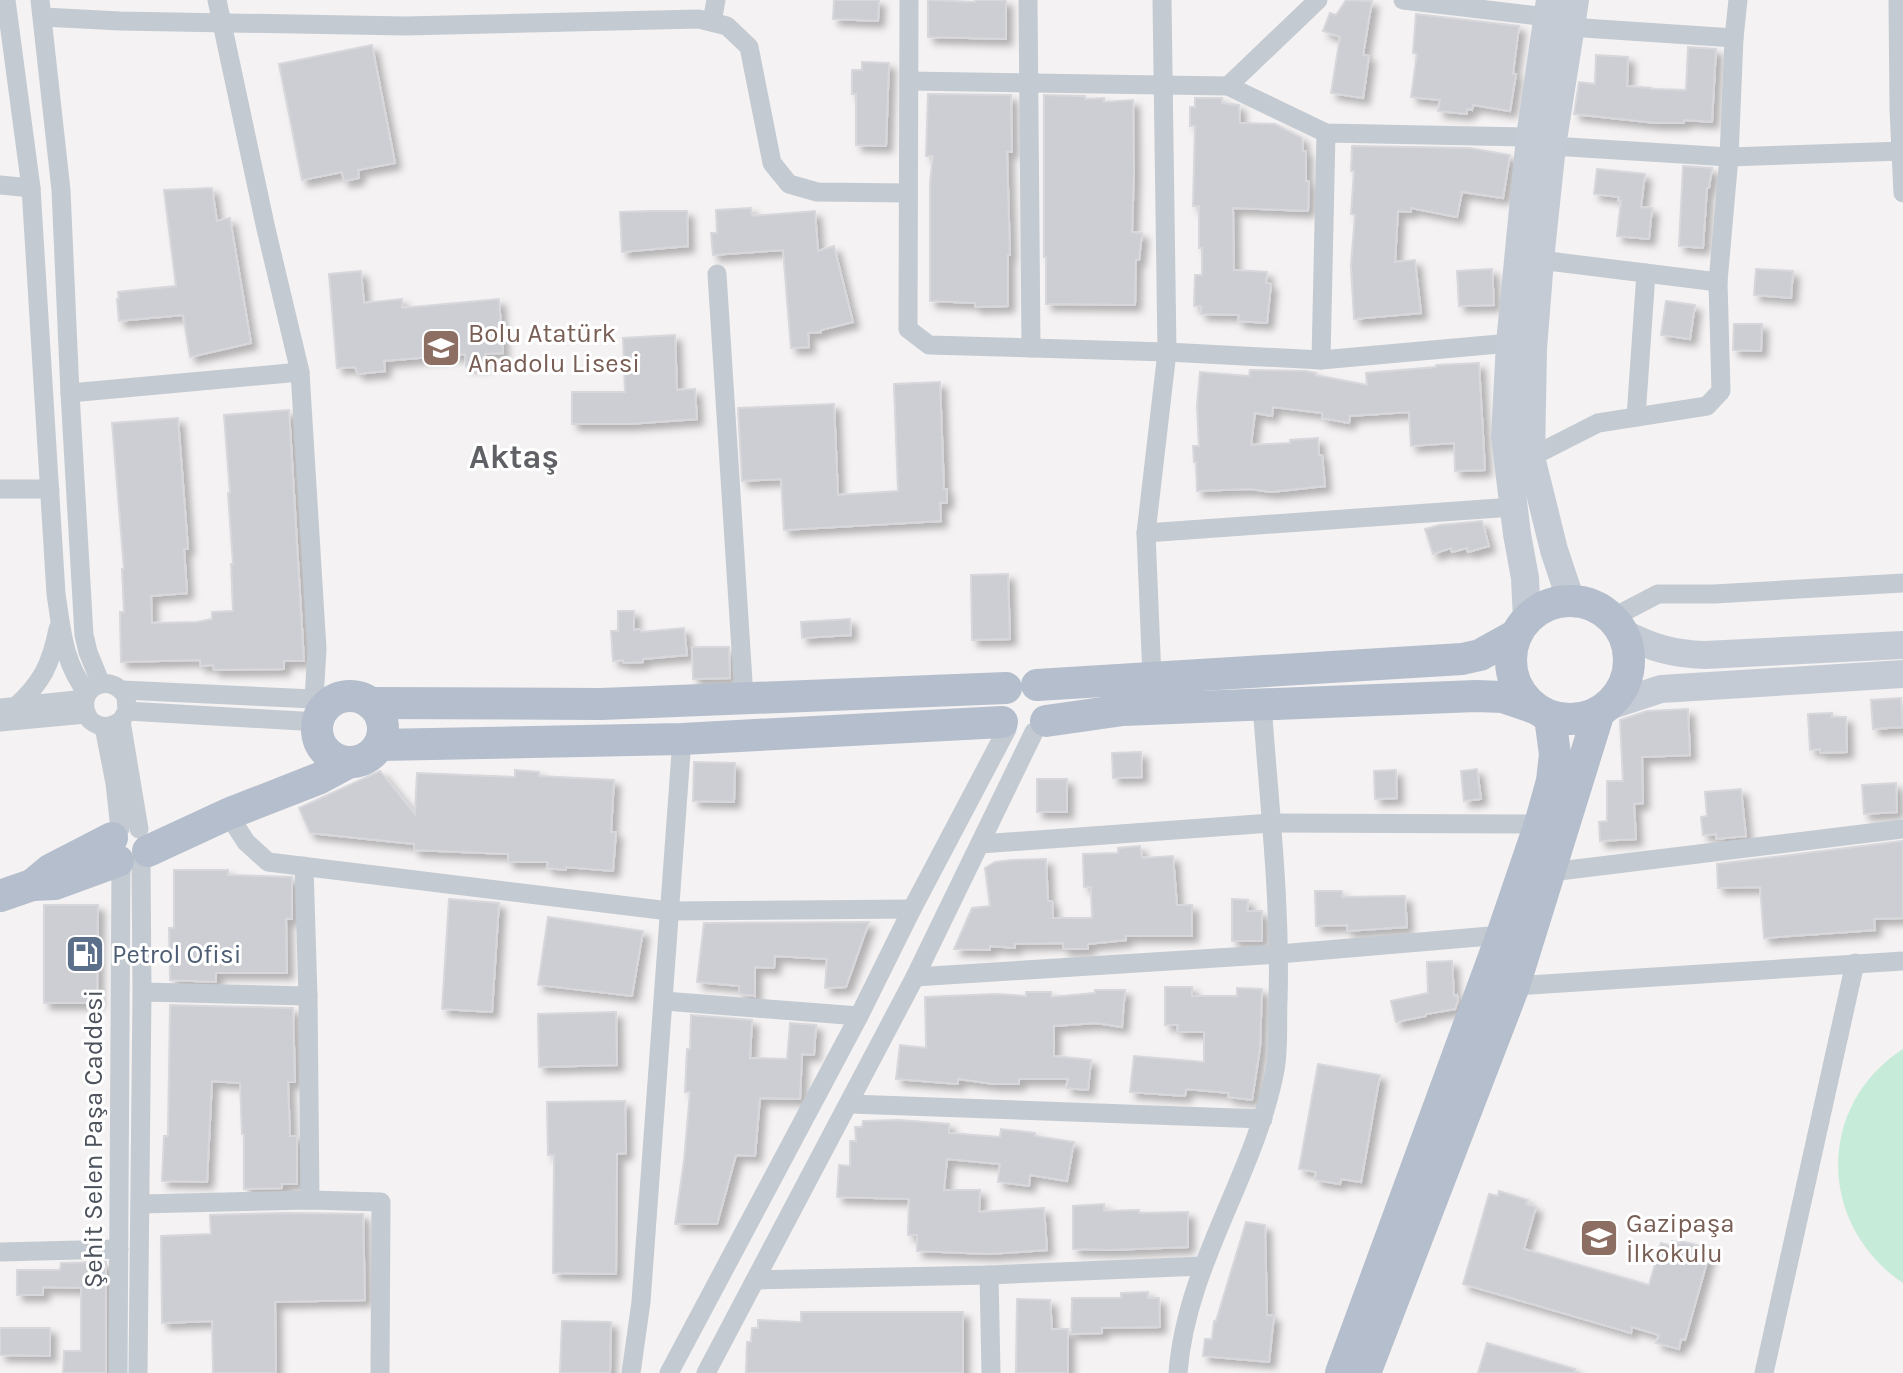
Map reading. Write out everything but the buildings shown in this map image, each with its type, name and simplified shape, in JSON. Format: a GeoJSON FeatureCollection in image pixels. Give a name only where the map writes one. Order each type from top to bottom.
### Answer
{"type":"FeatureCollection","features":[{"type":"Feature","properties":{"kind":"main road"},"geometry":{"type":"LineString","coordinates":[[1341,1373],[1502,935],[1552,780],[1555,754],[1541,712],[1519,691],[1511,672],[1510,653],[1521,627],[1525,578],[1505,437],[1510,343],[1541,141],[1555,15],[1575,0]]}},
{"type":"Feature","properties":{"kind":"main road"},"geometry":{"type":"LineString","coordinates":[[1541,141],[1540,260],[1533,349],[1531,457],[1554,550],[1571,601]]}},
{"type":"Feature","properties":{"kind":"main road"},"geometry":{"type":"LineString","coordinates":[[130,846],[299,767],[353,696],[370,703],[601,704],[1006,688],[1021,681],[1037,685],[1462,659],[1480,655],[1521,627],[1542,607],[1560,601],[1597,607],[1644,644],[1675,654],[1705,655],[1903,645]]}},
{"type":"Feature","properties":{"kind":"main road"},"geometry":{"type":"LineString","coordinates":[[1365,1373],[1514,986],[1604,709],[1622,690],[1629,670],[1629,652],[1618,626]]}},
{"type":"Feature","properties":{"kind":"main road"},"geometry":{"type":"LineString","coordinates":[[379,745],[682,740],[1022,726],[1122,710],[1476,696],[1503,697],[1571,720],[1591,717],[1604,709],[1661,689],[1903,674]]}},
{"type":"Feature","properties":{"kind":"main road"},"geometry":{"type":"LineString","coordinates":[[1022,726],[1050,705],[1048,697],[1037,685]]}},
{"type":"Feature","properties":{"kind":"main road"},"geometry":{"type":"LineString","coordinates":[[1006,688],[998,702],[997,710],[1022,726]]}},
{"type":"Feature","properties":{"kind":"main road"},"geometry":{"type":"LineString","coordinates":[[328,727],[366,759],[379,745],[384,727],[382,718],[370,703]]}},
{"type":"Feature","properties":{"kind":"main road"},"geometry":{"type":"LineString","coordinates":[[0,896],[32,885],[50,870],[228,814],[302,786],[328,727]]}},
{"type":"Feature","properties":{"kind":"street"},"geometry":{"type":"LineString","coordinates":[[6,0],[31,188],[56,594],[68,659],[74,675],[90,697]]}},
{"type":"Feature","properties":{"kind":"street"},"geometry":{"type":"LineString","coordinates":[[216,0],[300,372],[317,649],[328,727]]}},
{"type":"Feature","properties":{"kind":"street"},"geometry":{"type":"LineString","coordinates":[[712,22],[716,0]]}},
{"type":"Feature","properties":{"kind":"street"},"geometry":{"type":"LineString","coordinates":[[909,0],[908,329],[929,345],[1167,352],[1321,360],[1510,343]]}},
{"type":"Feature","properties":{"kind":"street"},"geometry":{"type":"LineString","coordinates":[[1028,0],[1031,348]]}},
{"type":"Feature","properties":{"kind":"street"},"geometry":{"type":"LineString","coordinates":[[1153,678],[1146,534],[1167,352],[1163,0]]}},
{"type":"Feature","properties":{"kind":"street"},"geometry":{"type":"LineString","coordinates":[[1228,86],[1318,0]]}},
{"type":"Feature","properties":{"kind":"street"},"geometry":{"type":"LineString","coordinates":[[1403,0],[1555,15],[1734,38]]}},
{"type":"Feature","properties":{"kind":"street"},"geometry":{"type":"LineString","coordinates":[[1531,457],[1598,423],[1707,406],[1721,391],[1718,282],[1729,158],[1738,0]]}},
{"type":"Feature","properties":{"kind":"street"},"geometry":{"type":"LineString","coordinates":[[1898,0],[1903,193]]}},
{"type":"Feature","properties":{"kind":"street"},"geometry":{"type":"LineString","coordinates":[[328,727],[117,720],[97,725],[90,697],[88,652],[84,635],[61,190],[42,8],[221,23],[406,26],[699,19],[727,26],[749,47],[772,163],[789,184],[817,192],[908,193]]}},
{"type":"Feature","properties":{"kind":"street"},"geometry":{"type":"LineString","coordinates":[[909,81],[1228,86],[1326,133],[1541,141],[1729,158],[1902,151]]}},
{"type":"Feature","properties":{"kind":"street"},"geometry":{"type":"LineString","coordinates":[[1321,360],[1326,133]]}},
{"type":"Feature","properties":{"kind":"street"},"geometry":{"type":"LineString","coordinates":[[0,185],[31,188]]}},
{"type":"Feature","properties":{"kind":"street"},"geometry":{"type":"LineString","coordinates":[[1540,260],[1718,282]]}},
{"type":"Feature","properties":{"kind":"street"},"geometry":{"type":"LineString","coordinates":[[1636,417],[1646,273]]}},
{"type":"Feature","properties":{"kind":"street"},"geometry":{"type":"LineString","coordinates":[[717,274],[744,697]]}},
{"type":"Feature","properties":{"kind":"street"},"geometry":{"type":"LineString","coordinates":[[70,393],[300,372]]}},
{"type":"Feature","properties":{"kind":"street"},"geometry":{"type":"LineString","coordinates":[[0,489],[50,489]]}},
{"type":"Feature","properties":{"kind":"street"},"geometry":{"type":"LineString","coordinates":[[1146,534],[1513,507]]}},
{"type":"Feature","properties":{"kind":"street"},"geometry":{"type":"LineString","coordinates":[[1618,626],[1658,594],[1714,594],[1903,583]]}},
{"type":"Feature","properties":{"kind":"street"},"geometry":{"type":"LineString","coordinates":[[7,708],[42,678],[53,653],[60,621]]}},
{"type":"Feature","properties":{"kind":"street"},"geometry":{"type":"LineString","coordinates":[[0,722],[90,697],[108,683],[122,690],[328,727]]}},
{"type":"Feature","properties":{"kind":"street"},"geometry":{"type":"LineString","coordinates":[[122,690],[126,696],[117,720],[142,992],[138,1373]]}},
{"type":"Feature","properties":{"kind":"street"},"geometry":{"type":"LineString","coordinates":[[7,708],[90,697]]}},
{"type":"Feature","properties":{"kind":"street"},"geometry":{"type":"LineString","coordinates":[[1178,1373],[1184,1327],[1203,1266],[1263,1119],[1275,1068],[1279,954],[1262,704]]}},
{"type":"Feature","properties":{"kind":"street"},"geometry":{"type":"LineString","coordinates":[[706,1373],[849,1104],[981,844],[1022,726]]}},
{"type":"Feature","properties":{"kind":"street"},"geometry":{"type":"LineString","coordinates":[[669,1373],[859,1016],[912,909],[1022,726]]}},
{"type":"Feature","properties":{"kind":"street"},"geometry":{"type":"LineString","coordinates":[[631,1373],[641,1302],[682,740]]}},
{"type":"Feature","properties":{"kind":"street"},"geometry":{"type":"LineString","coordinates":[[228,814],[246,842],[268,862],[669,911],[912,909]]}},
{"type":"Feature","properties":{"kind":"street"},"geometry":{"type":"LineString","coordinates":[[981,844],[1271,823],[1540,824]]}},
{"type":"Feature","properties":{"kind":"street"},"geometry":{"type":"LineString","coordinates":[[1551,872],[1903,829]]}},
{"type":"Feature","properties":{"kind":"street","name":"Şehit Selen Paşa Caddesi"},"geometry":{"type":"LineString","coordinates":[[117,1373],[130,846]]}},
{"type":"Feature","properties":{"kind":"street"},"geometry":{"type":"LineString","coordinates":[[304,866],[309,996],[310,1200]]}},
{"type":"Feature","properties":{"kind":"street"},"geometry":{"type":"LineString","coordinates":[[915,977],[1279,954],[1502,935]]}},
{"type":"Feature","properties":{"kind":"street"},"geometry":{"type":"LineString","coordinates":[[1514,986],[1903,961]]}},
{"type":"Feature","properties":{"kind":"street"},"geometry":{"type":"LineString","coordinates":[[1764,1373],[1855,962]]}},
{"type":"Feature","properties":{"kind":"street"},"geometry":{"type":"LineString","coordinates":[[142,992],[309,996]]}},
{"type":"Feature","properties":{"kind":"street"},"geometry":{"type":"LineString","coordinates":[[664,1001],[859,1016]]}},
{"type":"Feature","properties":{"kind":"street"},"geometry":{"type":"LineString","coordinates":[[849,1104],[1263,1119]]}},
{"type":"Feature","properties":{"kind":"street"},"geometry":{"type":"LineString","coordinates":[[141,1204],[310,1200],[382,1202],[380,1373]]}},
{"type":"Feature","properties":{"kind":"street"},"geometry":{"type":"LineString","coordinates":[[0,1252],[119,1249]]}},
{"type":"Feature","properties":{"kind":"street"},"geometry":{"type":"LineString","coordinates":[[755,1280],[989,1275],[1203,1266]]}},
{"type":"Feature","properties":{"kind":"street"},"geometry":{"type":"LineString","coordinates":[[989,1275],[991,1373]]}},
{"type":"Feature","properties":{"kind":"green space"},"geometry":{"type":"Polygon","coordinates":[[[1903,1049],[1903,1283],[1875,1259],[1855,1230],[1842,1199],[1838,1166],[1842,1133],[1854,1102],[1874,1073],[1903,1049]]]}},
{"type":"Feature","properties":{"kind":"place","name":"Bolu Atatürk Anadolu Lisesi"},"geometry":{"type":"Point","coordinates":[441,348]}},
{"type":"Feature","properties":{"kind":"place","name":"Petrol Ofisi"},"geometry":{"type":"Point","coordinates":[85,954]}},
{"type":"Feature","properties":{"kind":"place","name":"Gazipaşa İlkokulu"},"geometry":{"type":"Point","coordinates":[1599,1238]}},
{"type":"Feature","properties":{"kind":"district","name":"Aktaş"},"geometry":{"type":"Point","coordinates":[514,456]}}]}
